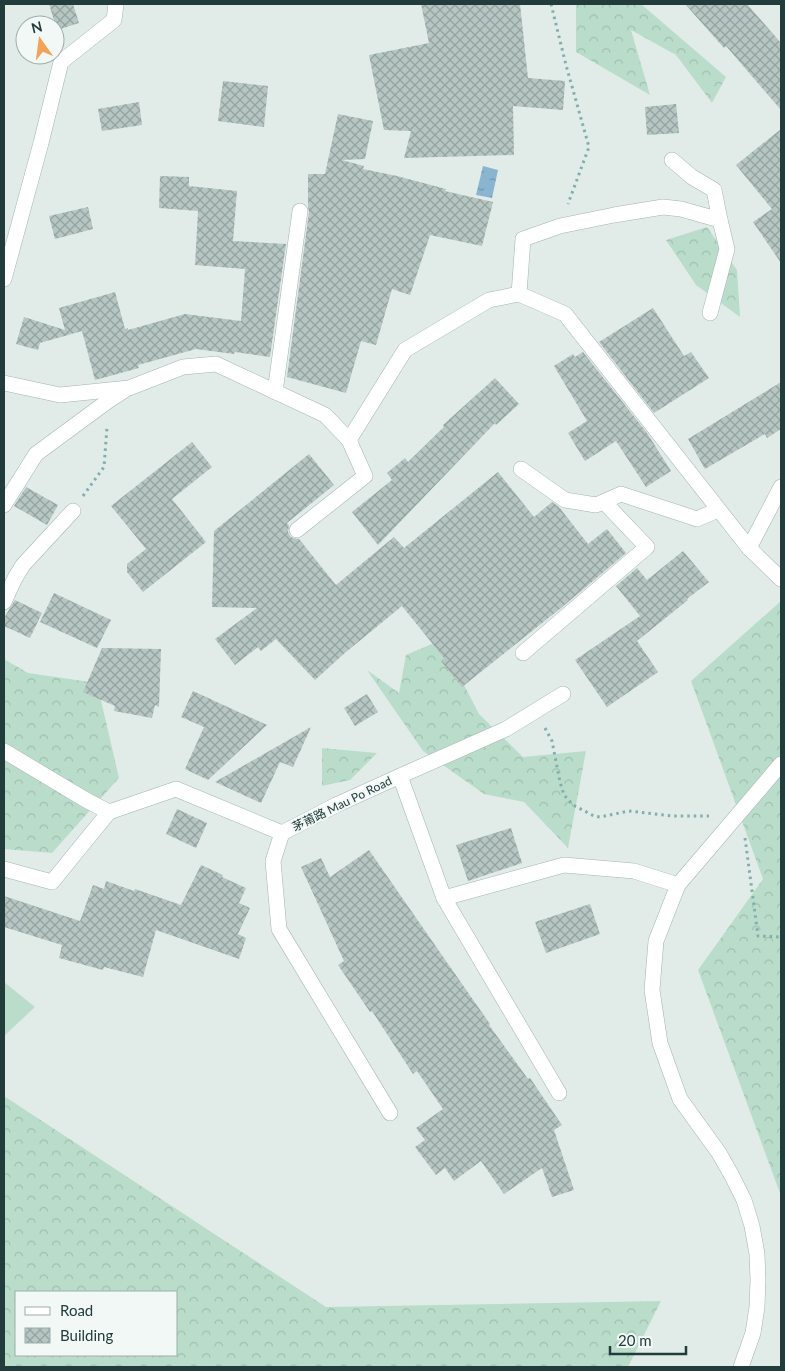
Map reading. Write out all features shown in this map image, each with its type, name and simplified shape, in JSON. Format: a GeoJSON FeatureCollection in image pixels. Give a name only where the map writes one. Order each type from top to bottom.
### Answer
{"type":"FeatureCollection","features":[{"type":"Feature","properties":{"kind":"street"},"geometry":{"type":"LineString","coordinates":[[4,279],[61,62],[114,20],[116,4]]}},
{"type":"Feature","properties":{"kind":"street"},"geometry":{"type":"LineString","coordinates":[[672,160],[692,177],[714,190],[727,249],[710,313]]}},
{"type":"Feature","properties":{"kind":"street"},"geometry":{"type":"LineString","coordinates":[[519,294],[523,239],[560,226],[663,207],[681,209],[720,220]]}},
{"type":"Feature","properties":{"kind":"street"},"geometry":{"type":"LineString","coordinates":[[275,392],[300,211]]}},
{"type":"Feature","properties":{"kind":"street"},"geometry":{"type":"LineString","coordinates":[[349,440],[405,350],[489,300],[519,294],[565,314],[718,510],[749,548],[781,579]]}},
{"type":"Feature","properties":{"kind":"street"},"geometry":{"type":"LineString","coordinates":[[4,505],[36,454],[108,401],[129,388],[183,367],[216,364],[325,415],[349,440],[365,476],[297,530]]}},
{"type":"Feature","properties":{"kind":"street"},"geometry":{"type":"LineString","coordinates":[[4,383],[60,395],[129,388]]}},
{"type":"Feature","properties":{"kind":"street"},"geometry":{"type":"LineString","coordinates":[[521,469],[565,500],[596,505],[621,494],[698,519],[718,510]]}},
{"type":"Feature","properties":{"kind":"street"},"geometry":{"type":"LineString","coordinates":[[749,548],[781,487]]}},
{"type":"Feature","properties":{"kind":"street"},"geometry":{"type":"LineString","coordinates":[[523,652],[647,547],[604,502]]}},
{"type":"Feature","properties":{"kind":"street"},"geometry":{"type":"LineString","coordinates":[[4,602],[14,578],[23,565],[73,511]]}},
{"type":"Feature","properties":{"kind":"street"},"geometry":{"type":"LineString","coordinates":[[400,776],[506,729],[563,694]]}},
{"type":"Feature","properties":{"kind":"street"},"geometry":{"type":"LineString","coordinates":[[4,751],[109,812],[52,882],[4,869]]}},
{"type":"Feature","properties":{"kind":"street"},"geometry":{"type":"LineString","coordinates":[[740,1367],[753,1333],[756,1307],[758,1271],[752,1226],[744,1200],[719,1153],[680,1099],[660,1043],[652,990],[656,941],[678,885],[781,764]]}},
{"type":"Feature","properties":{"kind":"street","name":"茅莆路 Mau Po Road"},"geometry":{"type":"LineString","coordinates":[[109,812],[176,789],[282,833],[336,805],[400,776],[444,898],[559,1093]]}},
{"type":"Feature","properties":{"kind":"street"},"geometry":{"type":"LineString","coordinates":[[282,833],[273,861],[279,929],[390,1112]]}},
{"type":"Feature","properties":{"kind":"street"},"geometry":{"type":"LineString","coordinates":[[444,898],[564,865],[634,871],[678,885]]}},
{"type":"Feature","properties":{"kind":"path"},"geometry":{"type":"LineString","coordinates":[[552,4],[566,66],[588,147],[560,226]]}},
{"type":"Feature","properties":{"kind":"path"},"geometry":{"type":"LineString","coordinates":[[73,511],[104,467],[108,401]]}},
{"type":"Feature","properties":{"kind":"path"},"geometry":{"type":"LineString","coordinates":[[535,712],[552,741],[564,795],[573,805],[594,816],[634,811],[696,817],[713,816],[742,810],[758,936],[781,937]]}},
{"type":"Feature","properties":{"kind":"green space"},"geometry":{"type":"Polygon","coordinates":[[[576,4],[641,4],[726,77],[712,103],[676,55],[631,30],[650,95],[576,52],[576,4]]]}},
{"type":"Feature","properties":{"kind":"green space"},"geometry":{"type":"Polygon","coordinates":[[[707,227],[737,270],[740,317],[696,285],[666,240],[707,227]]]}},
{"type":"Feature","properties":{"kind":"green space"},"geometry":{"type":"Polygon","coordinates":[[[781,601],[781,1196],[698,970],[763,879],[691,681],[781,601]]]}},
{"type":"Feature","properties":{"kind":"green space"},"geometry":{"type":"Polygon","coordinates":[[[441,640],[479,714],[523,757],[586,751],[568,848],[524,802],[484,794],[423,751],[367,670],[399,693],[406,655],[441,640]]]}},
{"type":"Feature","properties":{"kind":"green space"},"geometry":{"type":"Polygon","coordinates":[[[4,659],[28,673],[97,683],[119,778],[52,853],[4,849],[4,659]]]}},
{"type":"Feature","properties":{"kind":"green space"},"geometry":{"type":"Polygon","coordinates":[[[322,748],[377,753],[350,780],[322,786],[322,748]]]}},
{"type":"Feature","properties":{"kind":"green space"},"geometry":{"type":"Polygon","coordinates":[[[4,982],[35,1007],[4,1036],[4,982]]]}},
{"type":"Feature","properties":{"kind":"green space"},"geometry":{"type":"Polygon","coordinates":[[[4,1096],[326,1307],[661,1301],[628,1367],[4,1367],[4,1096]]]}},
{"type":"Feature","properties":{"kind":"water"},"geometry":{"type":"Polygon","coordinates":[[[483,166],[498,170],[492,198],[476,195],[483,166]]]}},
{"type":"Feature","properties":{"kind":"building"},"geometry":{"type":"Polygon","coordinates":[[[49,4],[73,4],[79,23],[65,27],[65,15],[52,15],[49,4]]]}},
{"type":"Feature","properties":{"kind":"building"},"geometry":{"type":"Polygon","coordinates":[[[421,4],[520,4],[528,78],[565,81],[563,110],[513,106],[514,155],[404,158],[411,131],[384,130],[369,55],[429,43],[421,4]]]}},
{"type":"Feature","properties":{"kind":"building"},"geometry":{"type":"Polygon","coordinates":[[[685,4],[747,4],[781,43],[781,110],[726,46],[724,48],[685,4]]]}},
{"type":"Feature","properties":{"kind":"building"},"geometry":{"type":"Polygon","coordinates":[[[223,81],[268,86],[264,127],[218,121],[223,81]]]}},
{"type":"Feature","properties":{"kind":"building"},"geometry":{"type":"Polygon","coordinates":[[[139,102],[142,125],[102,131],[98,109],[139,102]]]}},
{"type":"Feature","properties":{"kind":"building"},"geometry":{"type":"Polygon","coordinates":[[[676,104],[679,133],[647,135],[645,107],[676,104]]]}},
{"type":"Feature","properties":{"kind":"building"},"geometry":{"type":"Polygon","coordinates":[[[338,114],[373,121],[365,159],[342,160],[364,166],[363,169],[397,176],[446,189],[445,191],[493,202],[482,246],[430,235],[410,295],[392,289],[376,345],[361,341],[346,393],[287,377],[309,212],[308,174],[325,174],[338,114]]]}},
{"type":"Feature","properties":{"kind":"building"},"geometry":{"type":"Polygon","coordinates":[[[781,129],[781,263],[753,222],[772,209],[736,165],[781,129]]]}},
{"type":"Feature","properties":{"kind":"building"},"geometry":{"type":"Polygon","coordinates":[[[160,176],[189,177],[189,186],[237,191],[233,241],[286,244],[270,357],[196,349],[138,365],[139,368],[95,380],[82,331],[40,343],[38,350],[16,344],[24,317],[65,330],[59,308],[115,292],[125,329],[128,328],[128,330],[185,314],[241,321],[245,269],[195,265],[198,211],[159,208],[160,176]]]}},
{"type":"Feature","properties":{"kind":"building"},"geometry":{"type":"Polygon","coordinates":[[[88,207],[93,229],[55,239],[49,216],[88,207]]]}},
{"type":"Feature","properties":{"kind":"building"},"geometry":{"type":"Polygon","coordinates":[[[653,308],[684,356],[691,352],[709,378],[654,413],[599,342],[653,308]]]}},
{"type":"Feature","properties":{"kind":"building"},"geometry":{"type":"Polygon","coordinates":[[[583,352],[647,433],[671,471],[646,487],[616,441],[585,461],[568,433],[587,421],[554,366],[573,354],[575,357],[583,352]]]}},
{"type":"Feature","properties":{"kind":"building"},"geometry":{"type":"Polygon","coordinates":[[[495,378],[519,404],[496,425],[495,423],[378,545],[352,512],[392,480],[387,473],[405,458],[408,462],[444,427],[443,425],[495,378]]]}},
{"type":"Feature","properties":{"kind":"building"},"geometry":{"type":"Polygon","coordinates":[[[781,382],[781,429],[767,438],[765,434],[705,469],[688,439],[781,382]]]}},
{"type":"Feature","properties":{"kind":"building"},"geometry":{"type":"Polygon","coordinates":[[[192,442],[212,467],[172,499],[206,542],[143,592],[127,572],[127,564],[146,549],[111,506],[192,442]]]}},
{"type":"Feature","properties":{"kind":"building"},"geometry":{"type":"Polygon","coordinates":[[[309,454],[334,485],[287,523],[289,526],[288,532],[293,538],[299,539],[336,585],[394,537],[404,548],[498,472],[534,517],[552,502],[559,507],[588,544],[607,529],[626,553],[462,687],[441,661],[444,658],[402,606],[315,680],[276,639],[261,651],[258,647],[235,665],[215,639],[257,608],[212,607],[214,531],[309,454]]]}},
{"type":"Feature","properties":{"kind":"building"},"geometry":{"type":"Polygon","coordinates":[[[26,487],[58,505],[47,525],[14,506],[26,487]]]}},
{"type":"Feature","properties":{"kind":"building"},"geometry":{"type":"Polygon","coordinates":[[[683,551],[709,582],[637,641],[658,672],[607,707],[575,660],[640,616],[616,586],[637,568],[647,580],[683,551]]]}},
{"type":"Feature","properties":{"kind":"building"},"geometry":{"type":"Polygon","coordinates":[[[54,593],[111,620],[97,648],[40,622],[54,593]]]}},
{"type":"Feature","properties":{"kind":"building"},"geometry":{"type":"Polygon","coordinates":[[[15,600],[42,613],[30,638],[4,626],[4,618],[15,600]]]}},
{"type":"Feature","properties":{"kind":"building"},"geometry":{"type":"Polygon","coordinates":[[[102,648],[161,649],[159,707],[155,705],[152,718],[114,711],[115,706],[83,692],[102,648]]]}},
{"type":"Feature","properties":{"kind":"building"},"geometry":{"type":"Polygon","coordinates":[[[193,691],[267,725],[208,780],[185,769],[204,727],[181,717],[193,691]]]}},
{"type":"Feature","properties":{"kind":"building"},"geometry":{"type":"Polygon","coordinates":[[[367,694],[378,712],[355,726],[344,708],[367,694]]]}},
{"type":"Feature","properties":{"kind":"building"},"geometry":{"type":"Polygon","coordinates":[[[311,727],[293,767],[280,762],[261,803],[215,782],[311,727]]]}},
{"type":"Feature","properties":{"kind":"building"},"geometry":{"type":"Polygon","coordinates":[[[177,809],[207,823],[196,848],[166,834],[177,809]]]}},
{"type":"Feature","properties":{"kind":"building"},"geometry":{"type":"Polygon","coordinates":[[[511,828],[522,863],[468,881],[456,845],[511,828]]]}},
{"type":"Feature","properties":{"kind":"building"},"geometry":{"type":"Polygon","coordinates":[[[369,850],[489,1025],[528,1079],[530,1078],[562,1125],[554,1130],[574,1190],[552,1197],[542,1168],[504,1194],[481,1161],[454,1181],[445,1168],[436,1175],[415,1147],[425,1140],[416,1128],[443,1109],[417,1071],[413,1074],[372,1011],[370,1012],[338,965],[344,961],[301,867],[321,858],[330,877],[369,850]]]}},
{"type":"Feature","properties":{"kind":"building"},"geometry":{"type":"Polygon","coordinates":[[[201,865],[246,888],[239,903],[250,908],[238,934],[246,938],[239,959],[156,930],[143,977],[104,967],[103,970],[59,958],[62,945],[4,927],[4,896],[80,921],[93,885],[104,889],[106,881],[181,905],[201,865]]]}},
{"type":"Feature","properties":{"kind":"building"},"geometry":{"type":"Polygon","coordinates":[[[590,904],[600,934],[546,953],[535,922],[590,904]]]}}]}
